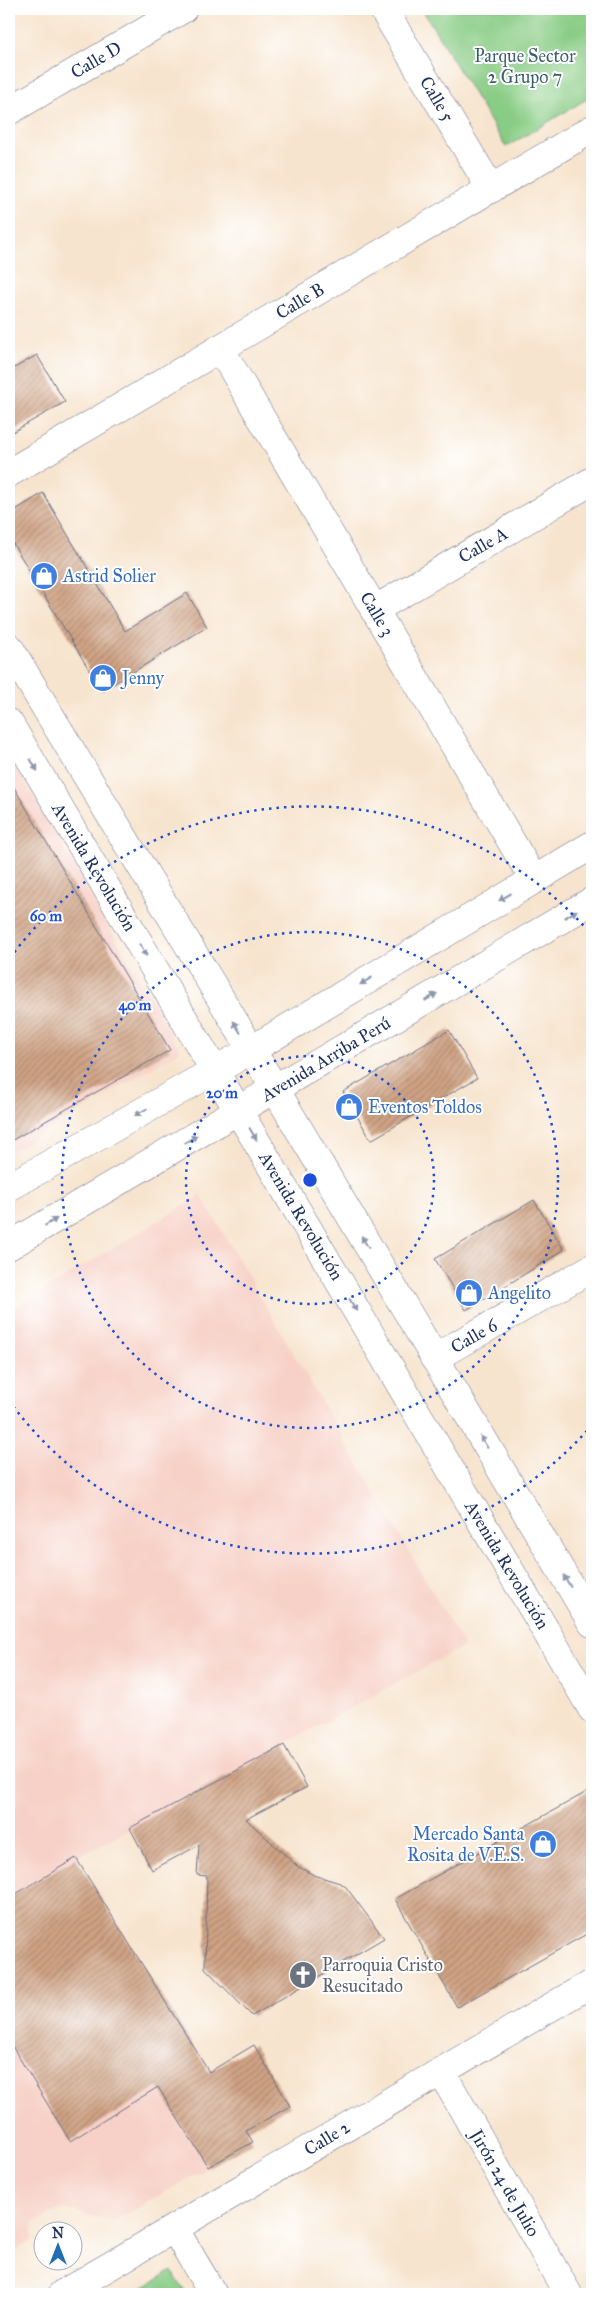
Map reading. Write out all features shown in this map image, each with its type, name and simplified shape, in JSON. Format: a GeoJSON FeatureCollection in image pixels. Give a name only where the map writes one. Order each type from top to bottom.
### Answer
{"type":"FeatureCollection","features":[{"type":"Feature","properties":{"kind":"street","name":"Calle D"},"geometry":{"type":"LineString","coordinates":[[9,111],[183,9]]}},
{"type":"Feature","properties":{"kind":"street","name":"Calle 5"},"geometry":{"type":"LineString","coordinates":[[383,9],[491,189]]}},
{"type":"Feature","properties":{"kind":"street","name":"Calle B"},"geometry":{"type":"LineString","coordinates":[[9,473],[592,129]]}},
{"type":"Feature","properties":{"kind":"street","name":"Calle 3"},"geometry":{"type":"LineString","coordinates":[[220,348],[534,880]]}},
{"type":"Feature","properties":{"kind":"street","name":"Calle A"},"geometry":{"type":"LineString","coordinates":[[374,610],[592,481]]}},
{"type":"Feature","properties":{"kind":"street"},"geometry":{"type":"LineString","coordinates":[[9,647],[275,1089],[592,1623]]}},
{"type":"Feature","properties":{"kind":"street","name":"Avenida Revolución"},"geometry":{"type":"LineString","coordinates":[[9,723],[592,1710]]}},
{"type":"Feature","properties":{"kind":"street"},"geometry":{"type":"LineString","coordinates":[[9,1187],[251,1050],[592,845]]}},
{"type":"Feature","properties":{"kind":"street","name":"Avenida Arriba Perú"},"geometry":{"type":"LineString","coordinates":[[9,1246],[592,902]]}},
{"type":"Feature","properties":{"kind":"street","name":"Calle 6"},"geometry":{"type":"LineString","coordinates":[[434,1358],[592,1268]]}},
{"type":"Feature","properties":{"kind":"street","name":"Calle 2"},"geometry":{"type":"LineString","coordinates":[[62,2294],[592,1983]]}},
{"type":"Feature","properties":{"kind":"street","name":"Jirón 24 de Julio"},"geometry":{"type":"LineString","coordinates":[[441,2071],[568,2294]]}},
{"type":"Feature","properties":{"kind":"street"},"geometry":{"type":"LineString","coordinates":[[174,2228],[213,2294]]}},
{"type":"Feature","properties":{"kind":"shaded area"},"geometry":{"type":"Polygon","coordinates":[[[9,753],[180,1051],[9,1153],[9,753]]]}},
{"type":"Feature","properties":{"kind":"shaded area"},"geometry":{"type":"Polygon","coordinates":[[[201,1195],[464,1646],[76,1858],[253,2142],[112,2222],[61,2208],[39,2220],[32,2220],[32,2241],[9,2254],[9,1311],[201,1195]]]}},
{"type":"Feature","properties":{"kind":"green space","name":"Parque Sector 2 Grupo 7"},"geometry":{"type":"Polygon","coordinates":[[[422,9],[592,9],[592,96],[506,147],[422,9]]]}},
{"type":"Feature","properties":{"kind":"green space"},"geometry":{"type":"Polygon","coordinates":[[[172,2271],[186,2294],[132,2294],[172,2271]]]}},
{"type":"Feature","properties":{"kind":"building"},"geometry":{"type":"Polygon","coordinates":[[[37,355],[65,402],[9,434],[9,371],[37,355]]]}},
{"type":"Feature","properties":{"kind":"building"},"geometry":{"type":"Polygon","coordinates":[[[43,493],[125,631],[187,593],[207,627],[102,691],[9,537],[9,514],[43,493]]]}},
{"type":"Feature","properties":{"kind":"building"},"geometry":{"type":"Polygon","coordinates":[[[9,779],[170,1050],[9,1142],[9,779]]]}},
{"type":"Feature","properties":{"kind":"building"},"geometry":{"type":"Polygon","coordinates":[[[449,1030],[477,1078],[371,1140],[343,1092],[449,1030]]]}},
{"type":"Feature","properties":{"kind":"building"},"geometry":{"type":"Polygon","coordinates":[[[534,1200],[564,1250],[466,1310],[435,1259],[534,1200]]]}},
{"type":"Feature","properties":{"kind":"building"},"geometry":{"type":"Polygon","coordinates":[[[284,1745],[307,1787],[246,1819],[297,1866],[314,1875],[340,1883],[346,1887],[384,1938],[252,2016],[205,1968],[207,1876],[197,1875],[199,1845],[152,1870],[130,1828],[284,1745]]]}},
{"type":"Feature","properties":{"kind":"building","name":"Mercado Santa Rosita de V.E.S."},"geometry":{"type":"Polygon","coordinates":[[[592,1789],[592,1931],[457,2007],[395,1899],[592,1789]]]}},
{"type":"Feature","properties":{"kind":"building"},"geometry":{"type":"Polygon","coordinates":[[[76,1858],[209,2072],[254,2045],[290,2106],[246,2131],[253,2142],[208,2167],[158,2087],[70,2141],[9,2041],[9,1898],[76,1858]]]}},
{"type":"Feature","properties":{"kind":"place","name":"Astrid Solier"},"geometry":{"type":"Point","coordinates":[44,576]}},
{"type":"Feature","properties":{"kind":"place","name":"Jenny"},"geometry":{"type":"Point","coordinates":[103,678]}},
{"type":"Feature","properties":{"kind":"place","name":"Eventos Toldos"},"geometry":{"type":"Point","coordinates":[349,1107]}},
{"type":"Feature","properties":{"kind":"place","name":"Angelito"},"geometry":{"type":"Point","coordinates":[469,1293]}},
{"type":"Feature","properties":{"kind":"place","name":"Mercado Santa Rosita de V.E.S."},"geometry":{"type":"Point","coordinates":[543,1844]}},
{"type":"Feature","properties":{"kind":"place","name":"Parroquia Cristo Resucitado"},"geometry":{"type":"Point","coordinates":[303,1975]}}]}
